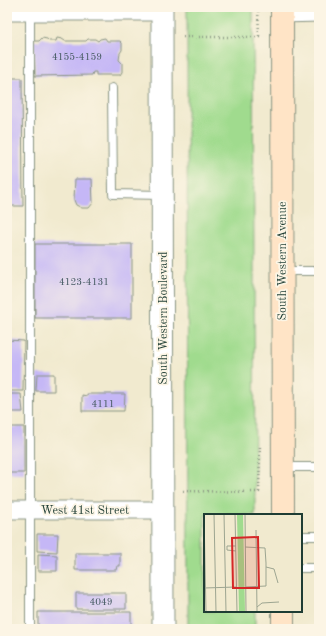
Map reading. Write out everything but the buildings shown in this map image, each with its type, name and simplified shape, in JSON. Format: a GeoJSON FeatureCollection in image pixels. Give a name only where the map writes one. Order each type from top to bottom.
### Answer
{"type":"FeatureCollection","features":[{"type":"Feature","properties":{"kind":"main road","name":"South Western Avenue"},"geometry":{"type":"LineString","coordinates":[[282,10],[283,514]]}},
{"type":"Feature","properties":{"kind":"main road"},"geometry":{"type":"LineString","coordinates":[[283,612],[283,629]]}},
{"type":"Feature","properties":{"kind":"street"},"geometry":{"type":"LineString","coordinates":[[7,12],[30,10],[162,10]]}},
{"type":"Feature","properties":{"kind":"street","name":"South Western Boulevard"},"geometry":{"type":"LineString","coordinates":[[162,10],[163,629]]}},
{"type":"Feature","properties":{"kind":"street"},"geometry":{"type":"LineString","coordinates":[[282,10],[319,13]]}},
{"type":"Feature","properties":{"kind":"street","name":"West 41st Street"},"geometry":{"type":"LineString","coordinates":[[7,510],[163,510]]}},
{"type":"Feature","properties":{"kind":"lane"},"geometry":{"type":"LineString","coordinates":[[30,10],[30,629]]}},
{"type":"Feature","properties":{"kind":"lane"},"geometry":{"type":"LineString","coordinates":[[112,88],[113,194],[162,195]]}},
{"type":"Feature","properties":{"kind":"lane"},"geometry":{"type":"LineString","coordinates":[[282,271],[319,272]]}},
{"type":"Feature","properties":{"kind":"lane"},"geometry":{"type":"LineString","coordinates":[[283,467],[319,468]]}},
{"type":"Feature","properties":{"kind":"lane"},"geometry":{"type":"LineString","coordinates":[[302,536],[319,536]]}},
{"type":"Feature","properties":{"kind":"lane"},"geometry":{"type":"LineString","coordinates":[[302,568],[319,568]]}},
{"type":"Feature","properties":{"kind":"path"},"geometry":{"type":"LineString","coordinates":[[183,37],[260,37],[258,7]]}},
{"type":"Feature","properties":{"kind":"path"},"geometry":{"type":"LineString","coordinates":[[184,491],[258,492],[260,444]]}},
{"type":"Feature","properties":{"kind":"green space"},"geometry":{"type":"Polygon","coordinates":[[[187,7],[253,7],[255,514],[204,514],[204,612],[255,612],[255,629],[188,629],[187,7]]]}}]}
